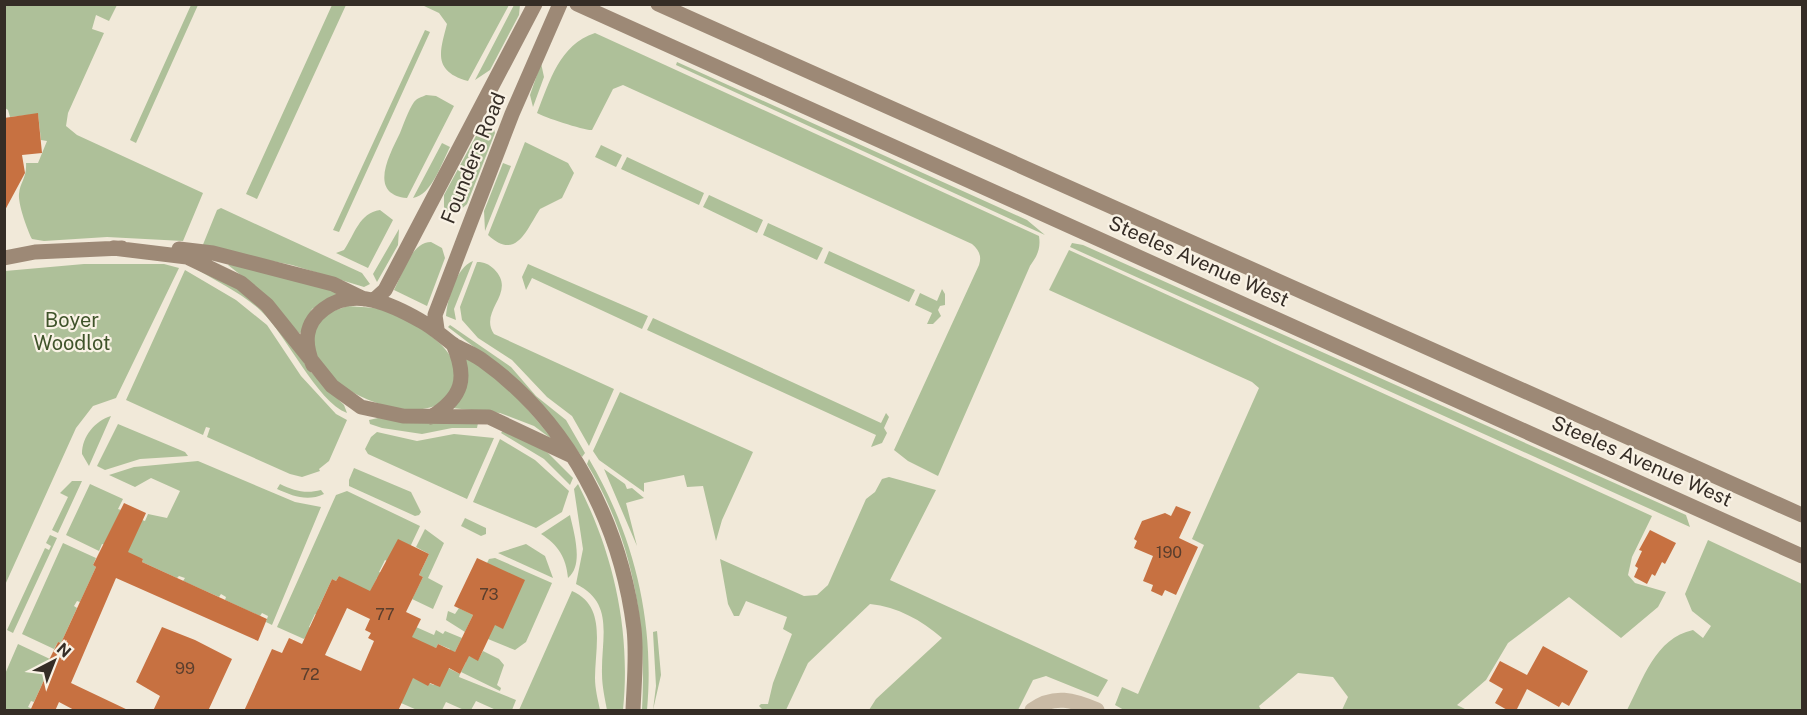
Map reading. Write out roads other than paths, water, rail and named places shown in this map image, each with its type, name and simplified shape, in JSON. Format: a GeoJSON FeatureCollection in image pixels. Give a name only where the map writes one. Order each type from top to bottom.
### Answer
{"type":"FeatureCollection","features":[{"type":"Feature","properties":{"kind":"main road","name":"Founders Road"},"geometry":{"type":"LineString","coordinates":[[370,299],[385,290],[535,4]]}},
{"type":"Feature","properties":{"kind":"main road","name":"Founders Road"},"geometry":{"type":"LineString","coordinates":[[437,329],[435,315],[455,260],[512,114],[560,4]]}},
{"type":"Feature","properties":{"kind":"main road","name":"Steeles Avenue West"},"geometry":{"type":"LineString","coordinates":[[577,4],[1803,556]]}},
{"type":"Feature","properties":{"kind":"main road","name":"Steeles Avenue West"},"geometry":{"type":"LineString","coordinates":[[658,4],[1803,515]]}},
{"type":"Feature","properties":{"kind":"main road"},"geometry":{"type":"LineString","coordinates":[[113,248],[187,257],[241,283],[267,305],[332,386],[361,407],[385,414],[489,417],[572,456]]}},
{"type":"Feature","properties":{"kind":"main road"},"geometry":{"type":"LineString","coordinates":[[4,258],[35,252],[113,248],[213,253],[333,284],[437,329],[453,344],[480,358],[521,392],[582,468],[607,521],[624,569],[634,630],[633,711]]}},
{"type":"Feature","properties":{"kind":"main road"},"geometry":{"type":"LineString","coordinates":[[313,365],[305,340],[316,315],[339,301],[370,299]]}},
{"type":"Feature","properties":{"kind":"main road"},"geometry":{"type":"LineString","coordinates":[[431,417],[453,401],[462,379],[459,358],[453,344]]}},
{"type":"Feature","properties":{"kind":"street"},"geometry":{"type":"LineString","coordinates":[[1038,707],[1070,700],[1097,711]]}},
{"type":"Feature","properties":{"kind":"park label","name":"Boyer Woodlot"},"geometry":{"type":"Point","coordinates":[72,332]}}]}
